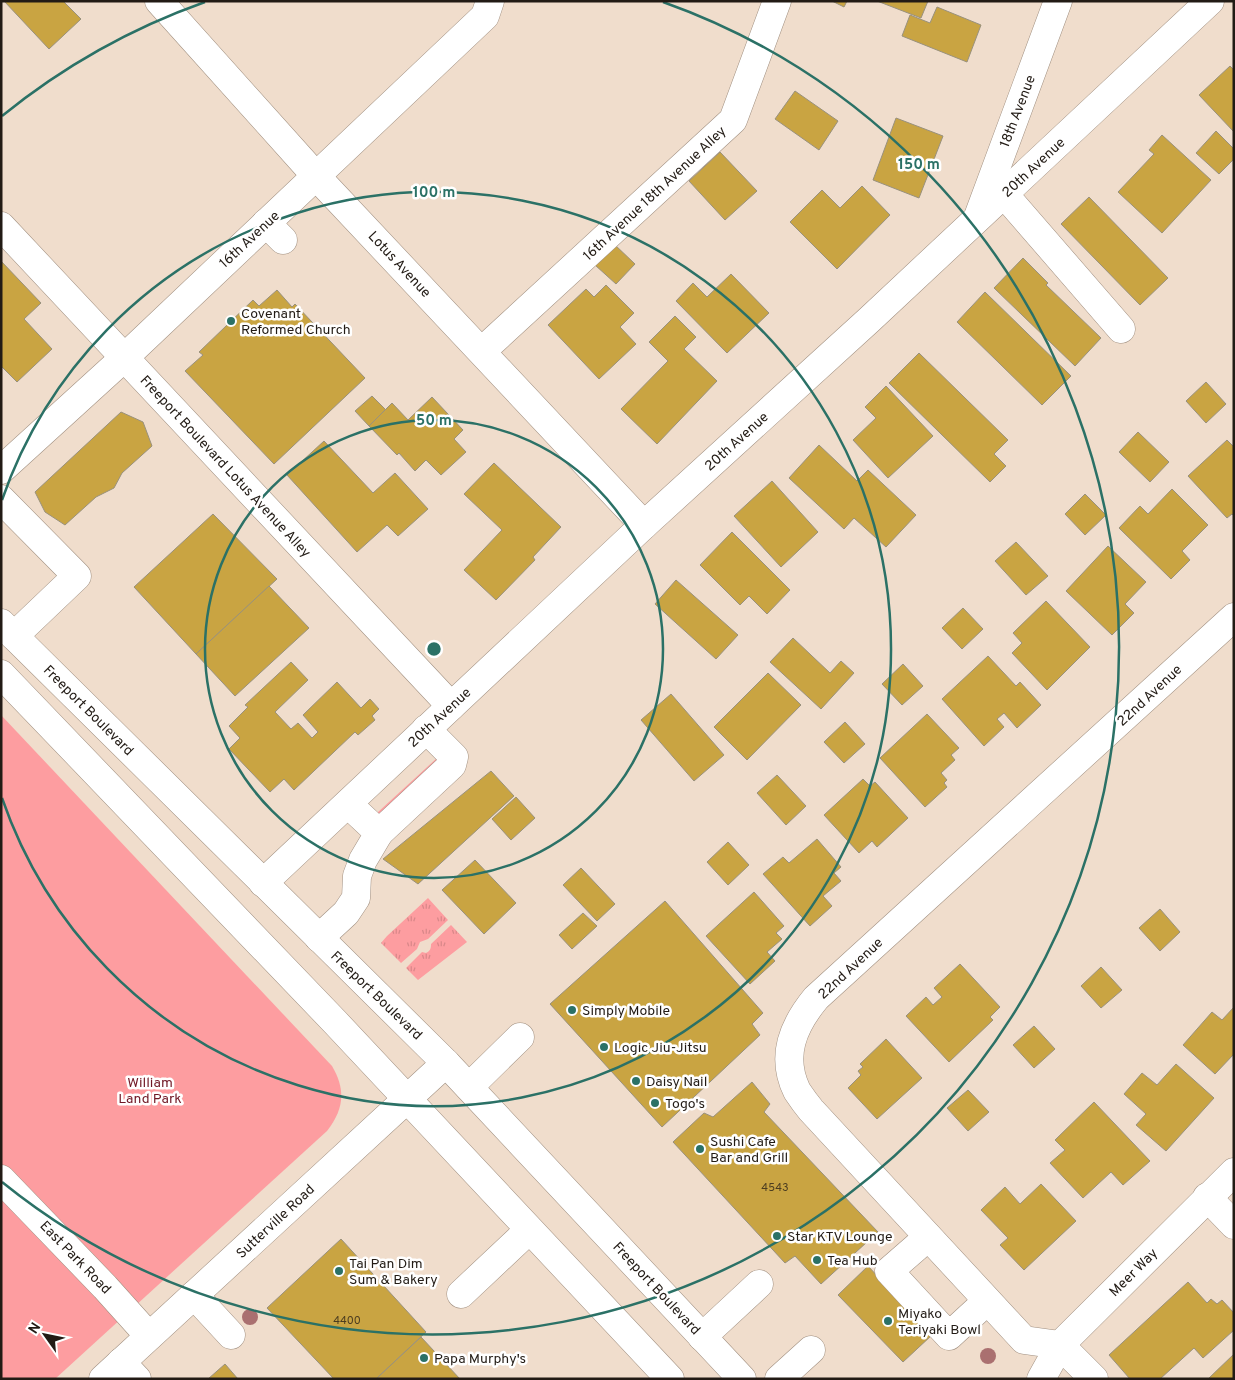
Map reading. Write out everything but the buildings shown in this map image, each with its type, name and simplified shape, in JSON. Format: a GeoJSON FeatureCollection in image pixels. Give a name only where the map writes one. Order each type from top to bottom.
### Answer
{"type":"FeatureCollection","features":[{"type":"Feature","properties":{"kind":"street","name":"Lotus Avenue"},"geometry":{"type":"LineString","coordinates":[[159,1],[316,176],[644,525]]}},
{"type":"Feature","properties":{"kind":"street","name":"16th Avenue"},"geometry":{"type":"LineString","coordinates":[[1,470],[124,357],[275,231],[316,176],[485,16],[490,1]]}},
{"type":"Feature","properties":{"kind":"street","name":"16th Avenue 18th Avenue Alley"},"geometry":{"type":"LineString","coordinates":[[482,351],[733,120],[777,1]]}},
{"type":"Feature","properties":{"kind":"street","name":"18th Avenue"},"geometry":{"type":"LineString","coordinates":[[976,220],[1058,1]]}},
{"type":"Feature","properties":{"kind":"street","name":"20th Avenue"},"geometry":{"type":"LineString","coordinates":[[264,883],[644,525],[976,220],[1210,1]]}},
{"type":"Feature","properties":{"kind":"street"},"geometry":{"type":"LineString","coordinates":[[1004,194],[1121,329]]}},
{"type":"Feature","properties":{"kind":"street","name":"Freeport Boulevard Lotus Avenue Alley"},"geometry":{"type":"LineString","coordinates":[[1,226],[451,706]]}},
{"type":"Feature","properties":{"kind":"street"},"geometry":{"type":"LineString","coordinates":[[1,499],[77,576],[8,629]]}},
{"type":"Feature","properties":{"kind":"street","name":"22nd Avenue"},"geometry":{"type":"LineString","coordinates":[[1060,1345],[1024,1340],[987,1301],[811,1110],[798,1091],[790,1070],[789,1052],[794,1033],[802,1015],[816,998],[1234,617]]}},
{"type":"Feature","properties":{"kind":"street","name":"Freeport Boulevard"},"geometry":{"type":"LineString","coordinates":[[8,629],[446,1063],[742,1379]]}},
{"type":"Feature","properties":{"kind":"street"},"geometry":{"type":"LineString","coordinates":[[1,674],[249,931],[529,1230],[662,1376]]}},
{"type":"Feature","properties":{"kind":"street"},"geometry":{"type":"LineString","coordinates":[[319,938],[346,913],[356,898],[357,876],[363,860],[378,833],[452,765],[454,757],[426,729]]}},
{"type":"Feature","properties":{"kind":"street"},"geometry":{"type":"LineString","coordinates":[[348,804],[378,833]]}},
{"type":"Feature","properties":{"kind":"street"},"geometry":{"type":"LineString","coordinates":[[469,1087],[520,1037]]}},
{"type":"Feature","properties":{"kind":"street","name":"Sutterville Road"},"geometry":{"type":"LineString","coordinates":[[120,1373],[149,1336],[446,1063]]}},
{"type":"Feature","properties":{"kind":"street","name":"Meer Way"},"geometry":{"type":"LineString","coordinates":[[1041,1379],[1060,1345],[1234,1172]]}},
{"type":"Feature","properties":{"kind":"street","name":"East Park Road"},"geometry":{"type":"LineString","coordinates":[[1,1179],[105,1287],[149,1336]]}},
{"type":"Feature","properties":{"kind":"street"},"geometry":{"type":"LineString","coordinates":[[1207,1197],[1234,1226]]}},
{"type":"Feature","properties":{"kind":"street"},"geometry":{"type":"LineString","coordinates":[[461,1294],[529,1230]]}},
{"type":"Feature","properties":{"kind":"street"},"geometry":{"type":"LineString","coordinates":[[928,1237],[889,1271],[949,1336],[987,1301]]}},
{"type":"Feature","properties":{"kind":"street"},"geometry":{"type":"LineString","coordinates":[[702,1337],[759,1284]]}},
{"type":"Feature","properties":{"kind":"street"},"geometry":{"type":"LineString","coordinates":[[194,1295],[231,1335]]}},
{"type":"Feature","properties":{"kind":"street"},"geometry":{"type":"LineString","coordinates":[[1060,1345],[1094,1379]]}},
{"type":"Feature","properties":{"kind":"street"},"geometry":{"type":"LineString","coordinates":[[779,1379],[811,1350]]}},
{"type":"Feature","properties":{"kind":"green space","name":"William Land Park"},"geometry":{"type":"Polygon","coordinates":[[[1,715],[332,1066],[340,1083],[341,1091],[340,1107],[327,1131],[55,1379],[1,1379],[1,715]]]}},
{"type":"Feature","properties":{"kind":"green space"},"geometry":{"type":"Polygon","coordinates":[[[437,758],[438,760],[380,815],[377,813],[437,758]]]}},
{"type":"Feature","properties":{"kind":"green space"},"geometry":{"type":"Polygon","coordinates":[[[428,898],[448,920],[428,939],[420,942],[417,949],[401,963],[381,943],[428,898]]]}},
{"type":"Feature","properties":{"kind":"green space"},"geometry":{"type":"Polygon","coordinates":[[[451,925],[467,942],[418,980],[406,968],[422,952],[426,953],[430,949],[431,944],[451,925]]]}},
{"type":"Feature","properties":{"kind":"place","name":"Covenant Reformed Church"},"geometry":{"type":"Point","coordinates":[231,321]}},
{"type":"Feature","properties":{"kind":"place","name":"Simply Mobile"},"geometry":{"type":"Point","coordinates":[572,1010]}},
{"type":"Feature","properties":{"kind":"place","name":"Logic Jiu-Jitsu"},"geometry":{"type":"Point","coordinates":[604,1047]}},
{"type":"Feature","properties":{"kind":"place","name":"Daisy Nail"},"geometry":{"type":"Point","coordinates":[636,1081]}},
{"type":"Feature","properties":{"kind":"place","name":"Togo's"},"geometry":{"type":"Point","coordinates":[655,1103]}},
{"type":"Feature","properties":{"kind":"place","name":"Sushi Cafe Bar and Grill"},"geometry":{"type":"Point","coordinates":[700,1149]}},
{"type":"Feature","properties":{"kind":"place","name":"Star KTV Lounge"},"geometry":{"type":"Point","coordinates":[777,1236]}},
{"type":"Feature","properties":{"kind":"place","name":"Tea Hub"},"geometry":{"type":"Point","coordinates":[817,1260]}},
{"type":"Feature","properties":{"kind":"place","name":"Tai Pan Dim Sum & Bakery"},"geometry":{"type":"Point","coordinates":[339,1271]}},
{"type":"Feature","properties":{"kind":"place","name":"Miyako Teriyaki Bowl"},"geometry":{"type":"Point","coordinates":[888,1321]}},
{"type":"Feature","properties":{"kind":"place","name":"Papa Murphy's"},"geometry":{"type":"Point","coordinates":[424,1358]}}]}
